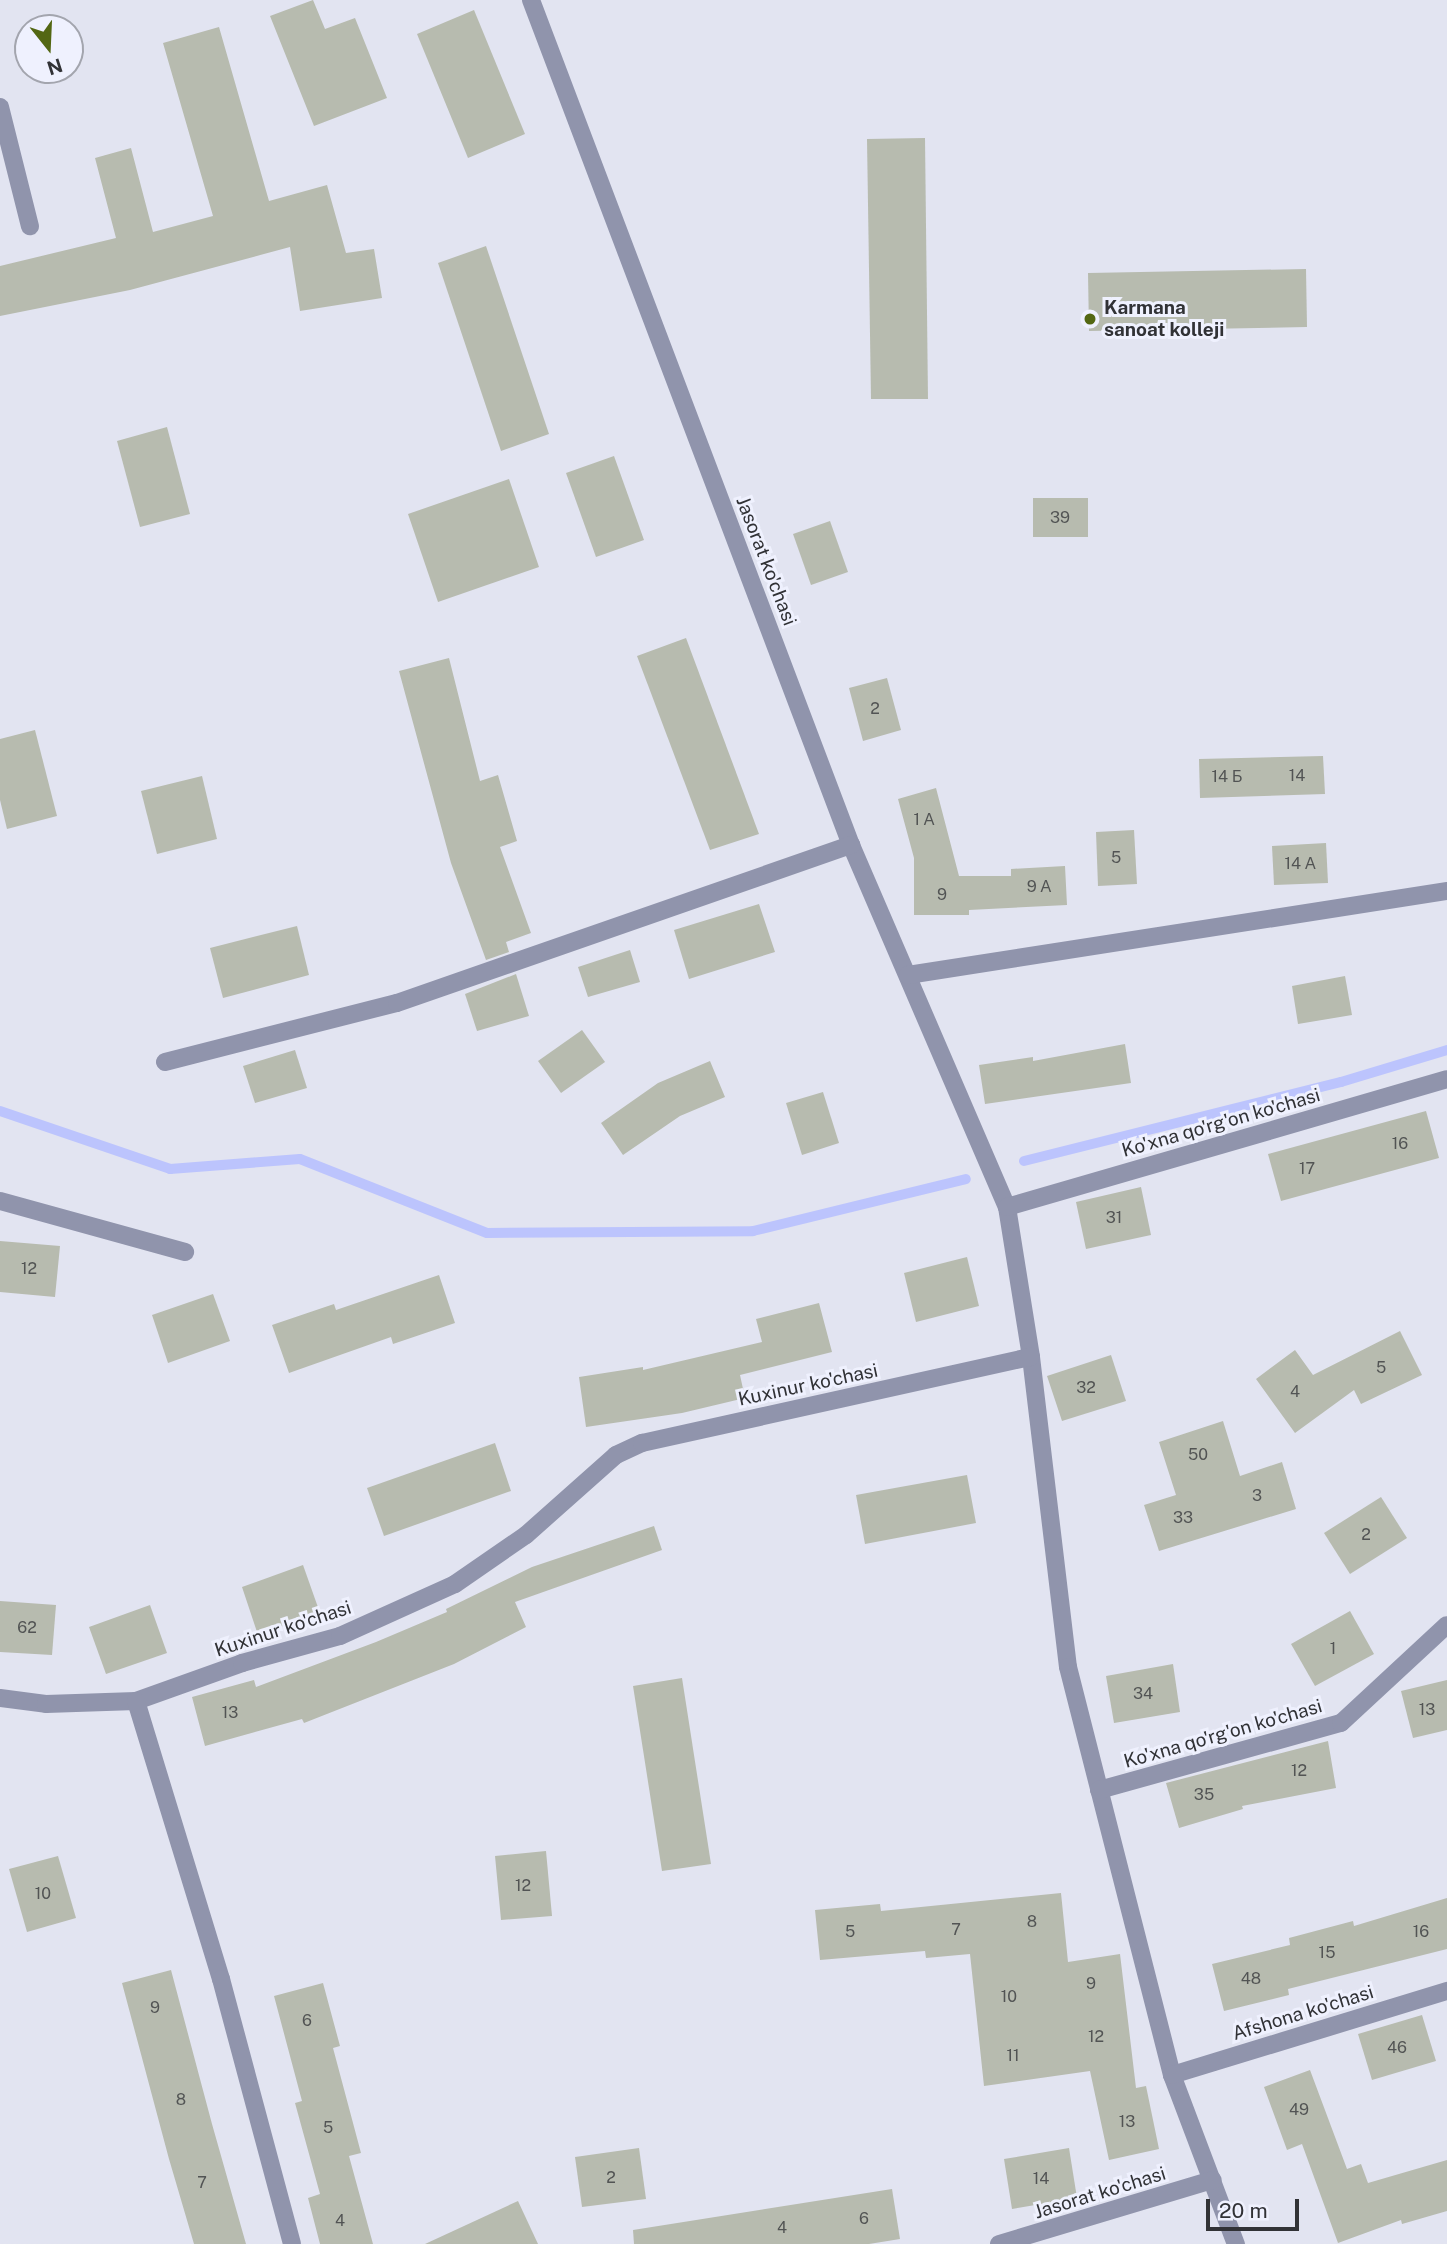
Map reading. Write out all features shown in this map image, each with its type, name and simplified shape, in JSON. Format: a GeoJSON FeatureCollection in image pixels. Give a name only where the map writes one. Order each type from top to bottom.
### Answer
{"type":"FeatureCollection","features":[{"type":"Feature","properties":{"kind":"street","name":"Jasorat ko'chasi"},"geometry":{"type":"LineString","coordinates":[[531,0],[851,845],[1007,1206],[1031,1357],[1068,1667],[1172,2075],[1236,2244]]}},
{"type":"Feature","properties":{"kind":"street"},"geometry":{"type":"LineString","coordinates":[[0,107],[30,226]]}},
{"type":"Feature","properties":{"kind":"street"},"geometry":{"type":"LineString","coordinates":[[166,1062],[397,1003],[851,845]]}},
{"type":"Feature","properties":{"kind":"street"},"geometry":{"type":"LineString","coordinates":[[908,975],[1447,891]]}},
{"type":"Feature","properties":{"kind":"street","name":"Ko'xna qo'rg'on ko'chasi"},"geometry":{"type":"LineString","coordinates":[[1007,1206],[1447,1079]]}},
{"type":"Feature","properties":{"kind":"street"},"geometry":{"type":"LineString","coordinates":[[0,1201],[185,1252]]}},
{"type":"Feature","properties":{"kind":"street","name":"Kuxinur ko'chasi"},"geometry":{"type":"LineString","coordinates":[[0,1698],[46,1704],[136,1701],[242,1663],[340,1636],[455,1584],[526,1535],[616,1455],[642,1443],[1031,1357]]}},
{"type":"Feature","properties":{"kind":"street","name":"Ko'xna qo'rg'on ko'chasi"},"geometry":{"type":"LineString","coordinates":[[1099,1790],[1341,1723],[1447,1625]]}},
{"type":"Feature","properties":{"kind":"street"},"geometry":{"type":"LineString","coordinates":[[136,1701],[220,1979],[292,2244]]}},
{"type":"Feature","properties":{"kind":"street","name":"Afshona ko'chasi"},"geometry":{"type":"LineString","coordinates":[[1172,2075],[1447,1991]]}},
{"type":"Feature","properties":{"kind":"street","name":"Jasorat ko'chasi"},"geometry":{"type":"LineString","coordinates":[[999,2244],[1213,2180]]}},
{"type":"Feature","properties":{"kind":"building"},"geometry":{"type":"Polygon","coordinates":[[[313,0],[325,29],[355,18],[387,98],[314,126],[270,16],[313,0]]]}},
{"type":"Feature","properties":{"kind":"building"},"geometry":{"type":"Polygon","coordinates":[[[474,10],[525,134],[468,158],[417,34],[474,10]]]}},
{"type":"Feature","properties":{"kind":"building"},"geometry":{"type":"Polygon","coordinates":[[[219,27],[269,201],[327,185],[346,253],[374,249],[382,298],[300,311],[290,247],[130,290],[0,316],[0,266],[116,238],[95,158],[131,148],[153,232],[213,216],[163,43],[219,27]]]}},
{"type":"Feature","properties":{"kind":"building"},"geometry":{"type":"Polygon","coordinates":[[[925,138],[928,399],[871,399],[867,139],[925,138]]]}},
{"type":"Feature","properties":{"kind":"building"},"geometry":{"type":"Polygon","coordinates":[[[486,246],[549,434],[501,451],[438,263],[486,246]]]}},
{"type":"Feature","properties":{"kind":"building"},"geometry":{"type":"Polygon","coordinates":[[[1306,269],[1307,327],[1089,331],[1088,273],[1306,269]]]}},
{"type":"Feature","properties":{"kind":"building"},"geometry":{"type":"Polygon","coordinates":[[[167,427],[190,514],[140,527],[117,441],[167,427]]]}},
{"type":"Feature","properties":{"kind":"building"},"geometry":{"type":"Polygon","coordinates":[[[614,456],[644,540],[596,557],[566,473],[614,456]]]}},
{"type":"Feature","properties":{"kind":"building"},"geometry":{"type":"Polygon","coordinates":[[[509,479],[539,567],[438,602],[408,514],[509,479]]]}},
{"type":"Feature","properties":{"kind":"building"},"geometry":{"type":"Polygon","coordinates":[[[1033,498],[1088,498],[1088,537],[1033,537],[1033,498]]]}},
{"type":"Feature","properties":{"kind":"building"},"geometry":{"type":"Polygon","coordinates":[[[830,521],[848,572],[811,585],[793,534],[830,521]]]}},
{"type":"Feature","properties":{"kind":"building"},"geometry":{"type":"Polygon","coordinates":[[[686,638],[759,834],[710,850],[637,656],[686,638]]]}},
{"type":"Feature","properties":{"kind":"building"},"geometry":{"type":"Polygon","coordinates":[[[449,658],[480,781],[498,775],[517,841],[500,847],[531,933],[506,942],[509,952],[486,960],[451,863],[399,671],[449,658]]]}},
{"type":"Feature","properties":{"kind":"building"},"geometry":{"type":"Polygon","coordinates":[[[887,678],[901,730],[863,741],[849,688],[887,678]]]}},
{"type":"Feature","properties":{"kind":"building"},"geometry":{"type":"Polygon","coordinates":[[[35,730],[57,816],[7,829],[0,800],[0,739],[35,730]]]}},
{"type":"Feature","properties":{"kind":"building"},"geometry":{"type":"Polygon","coordinates":[[[1323,756],[1325,794],[1200,798],[1199,759],[1323,756]]]}},
{"type":"Feature","properties":{"kind":"building"},"geometry":{"type":"Polygon","coordinates":[[[202,776],[217,839],[157,854],[141,791],[202,776]]]}},
{"type":"Feature","properties":{"kind":"building"},"geometry":{"type":"Polygon","coordinates":[[[936,788],[959,876],[1011,876],[1011,869],[1065,866],[1067,905],[969,910],[969,915],[914,915],[914,858],[898,799],[936,788]]]}},
{"type":"Feature","properties":{"kind":"building"},"geometry":{"type":"Polygon","coordinates":[[[1134,830],[1137,884],[1098,886],[1096,832],[1134,830]]]}},
{"type":"Feature","properties":{"kind":"building"},"geometry":{"type":"Polygon","coordinates":[[[1326,843],[1328,883],[1274,885],[1272,846],[1326,843]]]}},
{"type":"Feature","properties":{"kind":"building"},"geometry":{"type":"Polygon","coordinates":[[[759,904],[775,952],[689,979],[674,930],[759,904]]]}},
{"type":"Feature","properties":{"kind":"building"},"geometry":{"type":"Polygon","coordinates":[[[297,926],[309,975],[223,998],[210,948],[297,926]]]}},
{"type":"Feature","properties":{"kind":"building"},"geometry":{"type":"Polygon","coordinates":[[[630,950],[640,982],[588,997],[578,967],[630,950]]]}},
{"type":"Feature","properties":{"kind":"building"},"geometry":{"type":"Polygon","coordinates":[[[516,974],[529,1016],[477,1031],[465,994],[516,974]]]}},
{"type":"Feature","properties":{"kind":"building"},"geometry":{"type":"Polygon","coordinates":[[[1345,976],[1352,1015],[1298,1024],[1292,986],[1345,976]]]}},
{"type":"Feature","properties":{"kind":"building"},"geometry":{"type":"Polygon","coordinates":[[[582,1030],[605,1062],[561,1093],[538,1061],[582,1030]]]}},
{"type":"Feature","properties":{"kind":"building"},"geometry":{"type":"Polygon","coordinates":[[[1125,1044],[1131,1083],[985,1104],[979,1065],[1033,1057],[1033,1061],[1125,1044]]]}},
{"type":"Feature","properties":{"kind":"building"},"geometry":{"type":"Polygon","coordinates":[[[295,1050],[307,1088],[255,1103],[243,1066],[295,1050]]]}},
{"type":"Feature","properties":{"kind":"building"},"geometry":{"type":"Polygon","coordinates":[[[710,1061],[725,1097],[680,1116],[623,1155],[601,1123],[658,1083],[710,1061]]]}},
{"type":"Feature","properties":{"kind":"building"},"geometry":{"type":"Polygon","coordinates":[[[823,1092],[839,1143],[802,1155],[786,1103],[823,1092]]]}},
{"type":"Feature","properties":{"kind":"building"},"geometry":{"type":"Polygon","coordinates":[[[1426,1111],[1439,1158],[1281,1201],[1268,1154],[1426,1111]]]}},
{"type":"Feature","properties":{"kind":"building"},"geometry":{"type":"Polygon","coordinates":[[[1141,1187],[1151,1235],[1086,1249],[1076,1202],[1141,1187]]]}},
{"type":"Feature","properties":{"kind":"building"},"geometry":{"type":"Polygon","coordinates":[[[0,1241],[60,1246],[55,1297],[0,1292],[0,1241]]]}},
{"type":"Feature","properties":{"kind":"building"},"geometry":{"type":"Polygon","coordinates":[[[967,1257],[979,1306],[916,1322],[904,1273],[967,1257]]]}},
{"type":"Feature","properties":{"kind":"building"},"geometry":{"type":"Polygon","coordinates":[[[439,1275],[455,1323],[393,1344],[391,1337],[289,1373],[272,1325],[334,1304],[336,1310],[439,1275]]]}},
{"type":"Feature","properties":{"kind":"building"},"geometry":{"type":"Polygon","coordinates":[[[213,1294],[230,1341],[168,1363],[152,1315],[213,1294]]]}},
{"type":"Feature","properties":{"kind":"building"},"geometry":{"type":"Polygon","coordinates":[[[819,1303],[832,1352],[740,1375],[745,1398],[682,1413],[586,1427],[579,1377],[643,1367],[643,1370],[762,1342],[756,1319],[819,1303]]]}},
{"type":"Feature","properties":{"kind":"building"},"geometry":{"type":"Polygon","coordinates":[[[1400,1331],[1422,1375],[1361,1404],[1354,1390],[1295,1433],[1256,1379],[1295,1350],[1313,1375],[1400,1331]]]}},
{"type":"Feature","properties":{"kind":"building"},"geometry":{"type":"Polygon","coordinates":[[[1111,1355],[1126,1401],[1062,1421],[1047,1376],[1111,1355]]]}},
{"type":"Feature","properties":{"kind":"building"},"geometry":{"type":"Polygon","coordinates":[[[1223,1421],[1240,1476],[1282,1462],[1296,1509],[1159,1551],[1144,1505],[1176,1495],[1159,1442],[1223,1421]]]}},
{"type":"Feature","properties":{"kind":"building"},"geometry":{"type":"Polygon","coordinates":[[[495,1443],[511,1491],[384,1536],[367,1488],[495,1443]]]}},
{"type":"Feature","properties":{"kind":"building"},"geometry":{"type":"Polygon","coordinates":[[[967,1475],[976,1523],[865,1544],[856,1495],[967,1475]]]}},
{"type":"Feature","properties":{"kind":"building"},"geometry":{"type":"Polygon","coordinates":[[[1381,1497],[1407,1538],[1350,1574],[1324,1533],[1381,1497]]]}},
{"type":"Feature","properties":{"kind":"building"},"geometry":{"type":"Polygon","coordinates":[[[654,1526],[662,1550],[515,1602],[526,1627],[454,1664],[304,1723],[302,1719],[205,1746],[192,1697],[254,1680],[256,1687],[447,1612],[446,1609],[532,1567],[654,1526]]]}},
{"type":"Feature","properties":{"kind":"building"},"geometry":{"type":"Polygon","coordinates":[[[303,1565],[320,1613],[258,1635],[242,1587],[303,1565]]]}},
{"type":"Feature","properties":{"kind":"building"},"geometry":{"type":"Polygon","coordinates":[[[0,1601],[56,1605],[52,1655],[0,1652],[0,1601]]]}},
{"type":"Feature","properties":{"kind":"building"},"geometry":{"type":"Polygon","coordinates":[[[150,1605],[167,1653],[106,1674],[89,1627],[150,1605]]]}},
{"type":"Feature","properties":{"kind":"building"},"geometry":{"type":"Polygon","coordinates":[[[1350,1611],[1374,1654],[1315,1686],[1291,1644],[1350,1611]]]}},
{"type":"Feature","properties":{"kind":"building"},"geometry":{"type":"Polygon","coordinates":[[[1173,1664],[1180,1712],[1114,1723],[1106,1676],[1173,1664]]]}},
{"type":"Feature","properties":{"kind":"building"},"geometry":{"type":"Polygon","coordinates":[[[682,1678],[711,1864],[662,1871],[633,1686],[682,1678]]]}},
{"type":"Feature","properties":{"kind":"building"},"geometry":{"type":"Polygon","coordinates":[[[1447,1680],[1447,1730],[1413,1738],[1401,1691],[1447,1680]]]}},
{"type":"Feature","properties":{"kind":"building"},"geometry":{"type":"Polygon","coordinates":[[[1328,1741],[1336,1788],[1242,1806],[1243,1809],[1179,1828],[1166,1783],[1328,1741]]]}},
{"type":"Feature","properties":{"kind":"building"},"geometry":{"type":"Polygon","coordinates":[[[546,1851],[552,1916],[501,1920],[495,1856],[546,1851]]]}},
{"type":"Feature","properties":{"kind":"building"},"geometry":{"type":"Polygon","coordinates":[[[58,1856],[76,1918],[27,1932],[9,1869],[58,1856]]]}},
{"type":"Feature","properties":{"kind":"building"},"geometry":{"type":"Polygon","coordinates":[[[1061,1893],[1068,1962],[1120,1954],[1136,2088],[1146,2086],[1159,2149],[1109,2160],[1090,2071],[984,2086],[970,1954],[926,1958],[925,1951],[820,1960],[815,1910],[880,1904],[881,1911],[1061,1893]]]}},
{"type":"Feature","properties":{"kind":"building"},"geometry":{"type":"Polygon","coordinates":[[[1447,1898],[1447,1949],[1288,1989],[1289,1995],[1224,2011],[1212,1964],[1290,1945],[1289,1938],[1353,1921],[1354,1926],[1447,1898]]]}},
{"type":"Feature","properties":{"kind":"building"},"geometry":{"type":"Polygon","coordinates":[[[171,1970],[246,2244],[194,2244],[169,2159],[122,1983],[171,1970]]]}},
{"type":"Feature","properties":{"kind":"building"},"geometry":{"type":"Polygon","coordinates":[[[323,1983],[340,2046],[333,2048],[361,2153],[349,2156],[373,2244],[320,2244],[308,2198],[320,2194],[295,2103],[302,2101],[274,1996],[323,1983]]]}},
{"type":"Feature","properties":{"kind":"building"},"geometry":{"type":"Polygon","coordinates":[[[1422,2015],[1436,2061],[1372,2080],[1358,2034],[1422,2015]]]}},
{"type":"Feature","properties":{"kind":"building"},"geometry":{"type":"Polygon","coordinates":[[[1310,2070],[1347,2169],[1361,2164],[1368,2183],[1447,2160],[1447,2211],[1402,2224],[1401,2220],[1338,2243],[1302,2144],[1287,2150],[1264,2087],[1310,2070]]]}},
{"type":"Feature","properties":{"kind":"building"},"geometry":{"type":"Polygon","coordinates":[[[639,2148],[646,2199],[582,2207],[575,2157],[639,2148]]]}},
{"type":"Feature","properties":{"kind":"building"},"geometry":{"type":"Polygon","coordinates":[[[1069,2148],[1077,2198],[1012,2209],[1004,2159],[1069,2148]]]}},
{"type":"Feature","properties":{"kind":"building"},"geometry":{"type":"Polygon","coordinates":[[[892,2189],[900,2239],[869,2244],[634,2244],[633,2230],[892,2189]]]}},
{"type":"Feature","properties":{"kind":"building"},"geometry":{"type":"Polygon","coordinates":[[[518,2201],[538,2244],[425,2244],[518,2201]]]}},
{"type":"Feature","properties":{"kind":"waterway"},"geometry":{"type":"LineString","coordinates":[[1024,1161],[1341,1082],[1447,1050]]}},
{"type":"Feature","properties":{"kind":"waterway"},"geometry":{"type":"LineString","coordinates":[[0,1111],[170,1169],[300,1159],[487,1233],[753,1231],[966,1179]]}},
{"type":"Feature","properties":{"kind":"place","name":"Karmana sanoat kolleji"},"geometry":{"type":"Point","coordinates":[1090,319]}}]}
